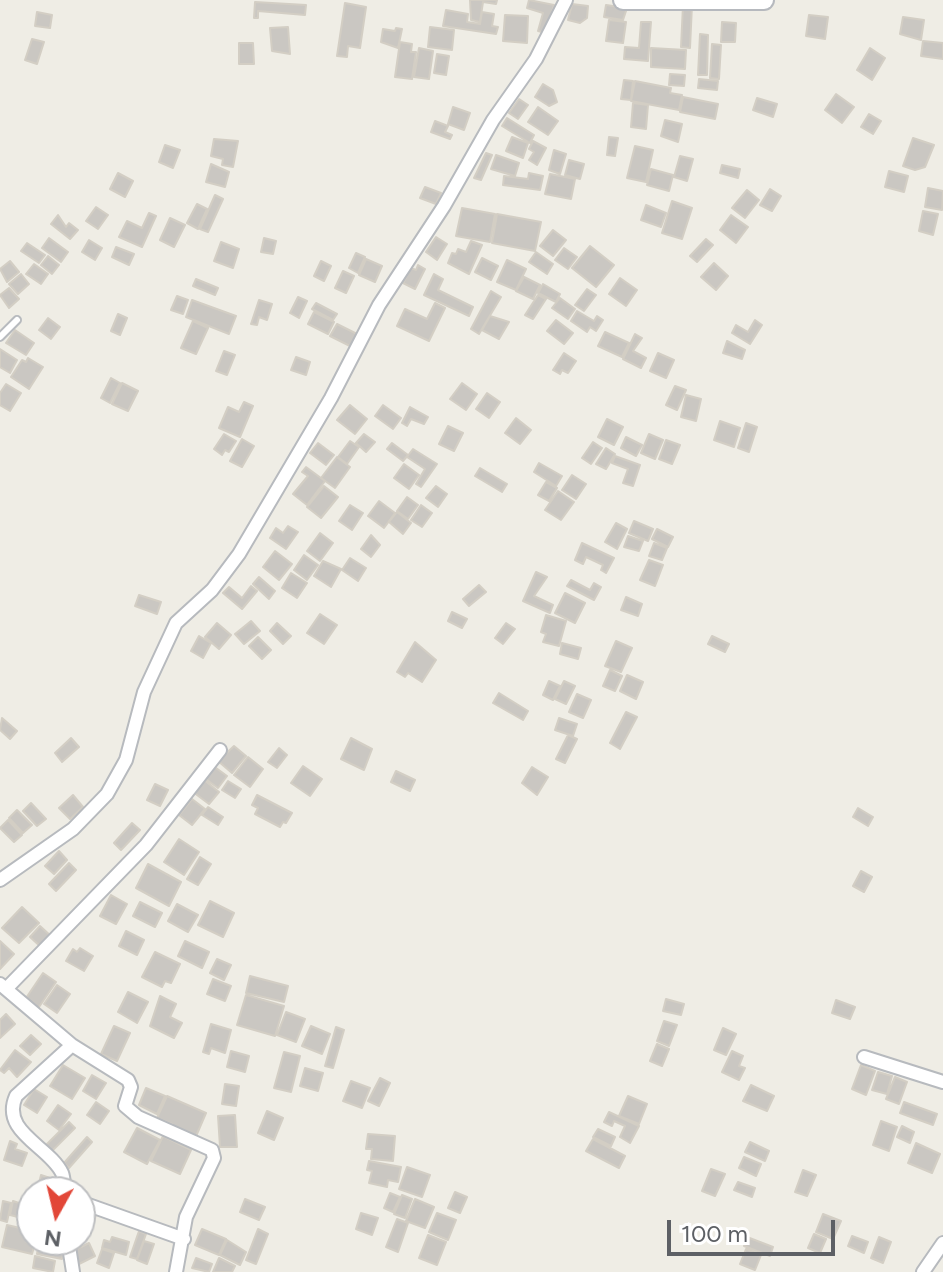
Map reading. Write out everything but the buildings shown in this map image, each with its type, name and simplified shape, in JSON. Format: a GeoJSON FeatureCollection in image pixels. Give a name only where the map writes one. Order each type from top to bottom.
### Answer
{"type":"FeatureCollection","features":[{"type":"Feature","properties":{"kind":"main road"},"geometry":{"type":"LineString","coordinates":[[623,0],[764,0]]}},
{"type":"Feature","properties":{"kind":"street"},"geometry":{"type":"LineString","coordinates":[[0,880],[73,829],[107,794],[126,760],[144,692],[176,623],[212,590],[239,554],[331,398],[379,305],[444,206],[493,120],[536,59],[566,0]]}},
{"type":"Feature","properties":{"kind":"street"},"geometry":{"type":"LineString","coordinates":[[176,1272],[186,1217],[214,1158],[212,1150],[138,1117],[125,1106],[131,1087],[128,1080],[72,1045],[3,986],[146,845],[220,750]]}},
{"type":"Feature","properties":{"kind":"street"},"geometry":{"type":"LineString","coordinates":[[63,1176],[32,1144],[13,1118],[10,1107],[16,1096],[72,1045]]}},
{"type":"Feature","properties":{"kind":"street"},"geometry":{"type":"LineString","coordinates":[[864,1057],[943,1082]]}},
{"type":"Feature","properties":{"kind":"street"},"geometry":{"type":"LineString","coordinates":[[96,1208],[184,1239]]}},
{"type":"Feature","properties":{"kind":"street"},"geometry":{"type":"LineString","coordinates":[[923,1272],[943,1243]]}},
{"type":"Feature","properties":{"kind":"lane"},"geometry":{"type":"LineString","coordinates":[[0,337],[17,320]]}}]}
